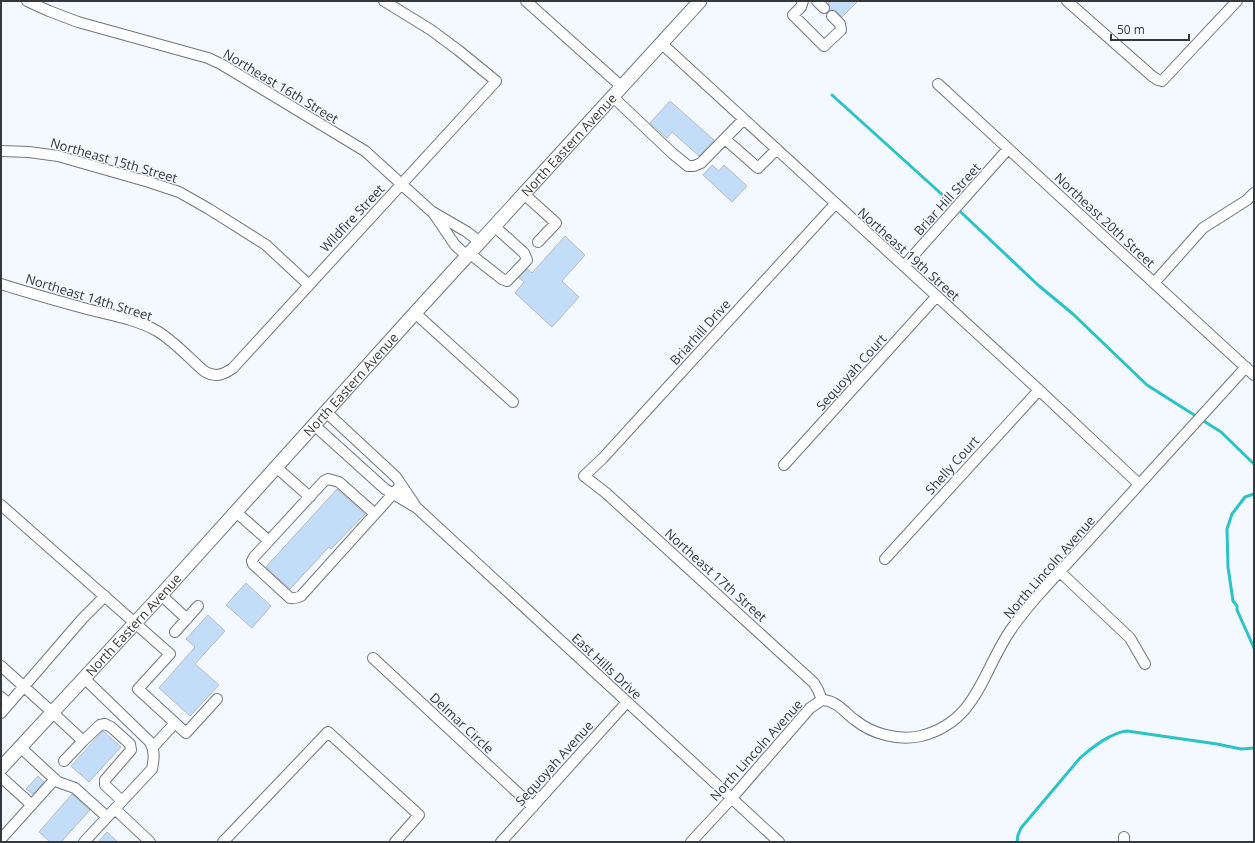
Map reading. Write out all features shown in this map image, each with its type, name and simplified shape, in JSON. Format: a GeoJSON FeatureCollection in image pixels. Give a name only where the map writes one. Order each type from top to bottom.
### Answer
{"type":"FeatureCollection","features":[{"type":"Feature","properties":{"kind":"main road","name":"North Eastern Avenue"},"geometry":{"type":"LineString","coordinates":[[1,768],[161,595],[415,313],[700,1]]}},
{"type":"Feature","properties":{"kind":"street","name":"Northeast 16th Street"},"geometry":{"type":"LineString","coordinates":[[27,1],[78,22],[208,58],[221,64],[365,151],[431,211],[456,245],[468,255],[507,281],[527,260],[524,254],[494,226]]}},
{"type":"Feature","properties":{"kind":"street","name":"Wildfire Street"},"geometry":{"type":"LineString","coordinates":[[227,372],[240,361],[496,81],[442,38],[384,1]]}},
{"type":"Feature","properties":{"kind":"street"},"geometry":{"type":"LineString","coordinates":[[526,1],[617,92],[672,153],[688,166],[701,164],[744,118]]}},
{"type":"Feature","properties":{"kind":"street"},"geometry":{"type":"LineString","coordinates":[[803,1],[801,6],[793,15],[824,46],[841,30],[840,24],[832,16]]}},
{"type":"Feature","properties":{"kind":"street"},"geometry":{"type":"LineString","coordinates":[[1067,1],[1158,80],[1162,80],[1237,1]]}},
{"type":"Feature","properties":{"kind":"street","name":"Northeast 19th Street"},"geometry":{"type":"LineString","coordinates":[[661,43],[1039,390],[1139,484]]}},
{"type":"Feature","properties":{"kind":"street","name":"Northeast 20th Street"},"geometry":{"type":"LineString","coordinates":[[938,84],[1254,375]]}},
{"type":"Feature","properties":{"kind":"street"},"geometry":{"type":"LineString","coordinates":[[725,139],[758,168],[776,149]]}},
{"type":"Feature","properties":{"kind":"street","name":"Briar Hill Street"},"geometry":{"type":"LineString","coordinates":[[904,266],[1008,149]]}},
{"type":"Feature","properties":{"kind":"street","name":"Northeast 15th Street"},"geometry":{"type":"LineString","coordinates":[[1,151],[29,152],[58,156],[179,192],[266,245],[309,284]]}},
{"type":"Feature","properties":{"kind":"street"},"geometry":{"type":"LineString","coordinates":[[1154,283],[1204,228],[1247,200],[1254,193]]}},
{"type":"Feature","properties":{"kind":"street"},"geometry":{"type":"LineString","coordinates":[[524,194],[556,223],[538,242]]}},
{"type":"Feature","properties":{"kind":"street","name":"Briarhill Drive"},"geometry":{"type":"LineString","coordinates":[[584,476],[603,458],[835,204]]}},
{"type":"Feature","properties":{"kind":"street","name":"Northeast 16th Street"},"geometry":{"type":"LineString","coordinates":[[431,211],[467,232],[480,242]]}},
{"type":"Feature","properties":{"kind":"street","name":"Northeast 14th Street"},"geometry":{"type":"LineString","coordinates":[[1,284],[120,317],[148,327],[170,341],[209,374],[220,375],[227,372]]}},
{"type":"Feature","properties":{"kind":"street","name":"Sequoyah Court"},"geometry":{"type":"LineString","coordinates":[[784,465],[936,297]]}},
{"type":"Feature","properties":{"kind":"street"},"geometry":{"type":"LineString","coordinates":[[415,313],[513,402]]}},
{"type":"Feature","properties":{"kind":"street","name":"North Lincoln Avenue"},"geometry":{"type":"LineString","coordinates":[[691,842],[810,708],[822,700],[832,702],[863,726],[898,737],[921,736],[955,720],[967,708],[974,698],[1001,645],[1010,631],[1037,597],[1182,436],[1246,368]]}},
{"type":"Feature","properties":{"kind":"street","name":"Shelly Court"},"geometry":{"type":"LineString","coordinates":[[885,559],[1039,390]]}},
{"type":"Feature","properties":{"kind":"street","name":"East Hills Drive"},"geometry":{"type":"LineString","coordinates":[[326,412],[396,477],[417,508],[778,842]]}},
{"type":"Feature","properties":{"kind":"street","name":"East Hills Drive"},"geometry":{"type":"LineString","coordinates":[[314,425],[385,489],[417,508]]}},
{"type":"Feature","properties":{"kind":"street"},"geometry":{"type":"LineString","coordinates":[[276,468],[310,497]]}},
{"type":"Feature","properties":{"kind":"street","name":"Northeast 17th Street"},"geometry":{"type":"LineString","coordinates":[[584,476],[612,498],[814,683],[822,700]]}},
{"type":"Feature","properties":{"kind":"street"},"geometry":{"type":"LineString","coordinates":[[375,514],[339,482],[334,479],[328,479],[324,481],[254,557],[252,560],[253,564],[290,598],[298,598],[301,596],[375,514],[401,485]]}},
{"type":"Feature","properties":{"kind":"street"},"geometry":{"type":"LineString","coordinates":[[1,505],[170,654],[138,689],[186,733],[217,699]]}},
{"type":"Feature","properties":{"kind":"street"},"geometry":{"type":"LineString","coordinates":[[236,512],[269,540]]}},
{"type":"Feature","properties":{"kind":"street"},"geometry":{"type":"LineString","coordinates":[[1060,572],[1130,638],[1145,664]]}},
{"type":"Feature","properties":{"kind":"street"},"geometry":{"type":"LineString","coordinates":[[161,595],[187,619]]}},
{"type":"Feature","properties":{"kind":"street"},"geometry":{"type":"LineString","coordinates":[[1,712],[5,701],[24,686],[83,618],[105,596]]}},
{"type":"Feature","properties":{"kind":"street"},"geometry":{"type":"LineString","coordinates":[[175,632],[198,606]]}},
{"type":"Feature","properties":{"kind":"street","name":"Delmar Circle"},"geometry":{"type":"LineString","coordinates":[[372,658],[533,806]]}},
{"type":"Feature","properties":{"kind":"street"},"geometry":{"type":"LineString","coordinates":[[1,666],[83,741]]}},
{"type":"Feature","properties":{"kind":"street"},"geometry":{"type":"LineString","coordinates":[[84,678],[150,742],[154,749],[152,769],[84,842]]}},
{"type":"Feature","properties":{"kind":"street","name":"Sequoyah Avenue"},"geometry":{"type":"LineString","coordinates":[[501,842],[627,702]]}},
{"type":"Feature","properties":{"kind":"street"},"geometry":{"type":"LineString","coordinates":[[153,747],[175,723]]}},
{"type":"Feature","properties":{"kind":"street"},"geometry":{"type":"LineString","coordinates":[[64,761],[100,725],[105,724],[111,726],[130,744],[131,750],[105,780],[105,784],[118,805],[150,842]]}},
{"type":"Feature","properties":{"kind":"street"},"geometry":{"type":"LineString","coordinates":[[223,842],[328,732],[419,815],[395,842]]}},
{"type":"Feature","properties":{"kind":"street"},"geometry":{"type":"LineString","coordinates":[[20,747],[58,782],[75,788],[107,817]]}},
{"type":"Feature","properties":{"kind":"street"},"geometry":{"type":"LineString","coordinates":[[1,777],[32,805]]}},
{"type":"Feature","properties":{"kind":"street"},"geometry":{"type":"LineString","coordinates":[[5,842],[1,839],[55,779]]}},
{"type":"Feature","properties":{"kind":"building"},"geometry":{"type":"Polygon","coordinates":[[[831,1],[858,1],[842,17],[836,11],[830,10],[828,3],[831,1]]]}},
{"type":"Feature","properties":{"kind":"building"},"geometry":{"type":"Polygon","coordinates":[[[670,101],[714,140],[699,156],[672,132],[667,138],[650,123],[670,101]]]}},
{"type":"Feature","properties":{"kind":"building"},"geometry":{"type":"Polygon","coordinates":[[[712,165],[719,171],[724,165],[747,186],[732,202],[703,175],[712,165]]]}},
{"type":"Feature","properties":{"kind":"building"},"geometry":{"type":"Polygon","coordinates":[[[565,236],[585,255],[562,281],[579,297],[552,327],[515,293],[524,282],[519,278],[527,269],[532,273],[565,236]]]}},
{"type":"Feature","properties":{"kind":"building"},"geometry":{"type":"Polygon","coordinates":[[[337,489],[365,514],[331,549],[329,547],[290,589],[266,567],[337,489]]]}},
{"type":"Feature","properties":{"kind":"building"},"geometry":{"type":"Polygon","coordinates":[[[246,583],[271,606],[252,628],[226,605],[246,583]]]}},
{"type":"Feature","properties":{"kind":"building"},"geometry":{"type":"Polygon","coordinates":[[[208,615],[225,631],[195,664],[219,685],[190,716],[159,688],[195,647],[186,639],[208,615]]]}},
{"type":"Feature","properties":{"kind":"building"},"geometry":{"type":"Polygon","coordinates":[[[103,731],[121,747],[89,782],[71,766],[103,731]]]}},
{"type":"Feature","properties":{"kind":"building"},"geometry":{"type":"Polygon","coordinates":[[[38,776],[44,782],[33,794],[26,789],[38,776]]]}},
{"type":"Feature","properties":{"kind":"building"},"geometry":{"type":"Polygon","coordinates":[[[72,794],[90,810],[61,842],[50,842],[39,832],[72,794]]]}},
{"type":"Feature","properties":{"kind":"building"},"geometry":{"type":"Polygon","coordinates":[[[107,832],[118,842],[98,842],[107,832]]]}},
{"type":"Feature","properties":{"kind":"waterway"},"geometry":{"type":"LineString","coordinates":[[832,95],[947,199],[1038,285],[1073,314],[1147,385],[1221,432],[1254,464]]}},
{"type":"Feature","properties":{"kind":"waterway"},"geometry":{"type":"LineString","coordinates":[[1254,494],[1245,497],[1232,514],[1227,529],[1228,567],[1233,601],[1237,606],[1237,610],[1254,648]]}},
{"type":"Feature","properties":{"kind":"waterway"},"geometry":{"type":"LineString","coordinates":[[1017,842],[1021,828],[1080,758],[1096,745],[1115,734],[1127,731],[1241,749],[1254,748]]}}]}
